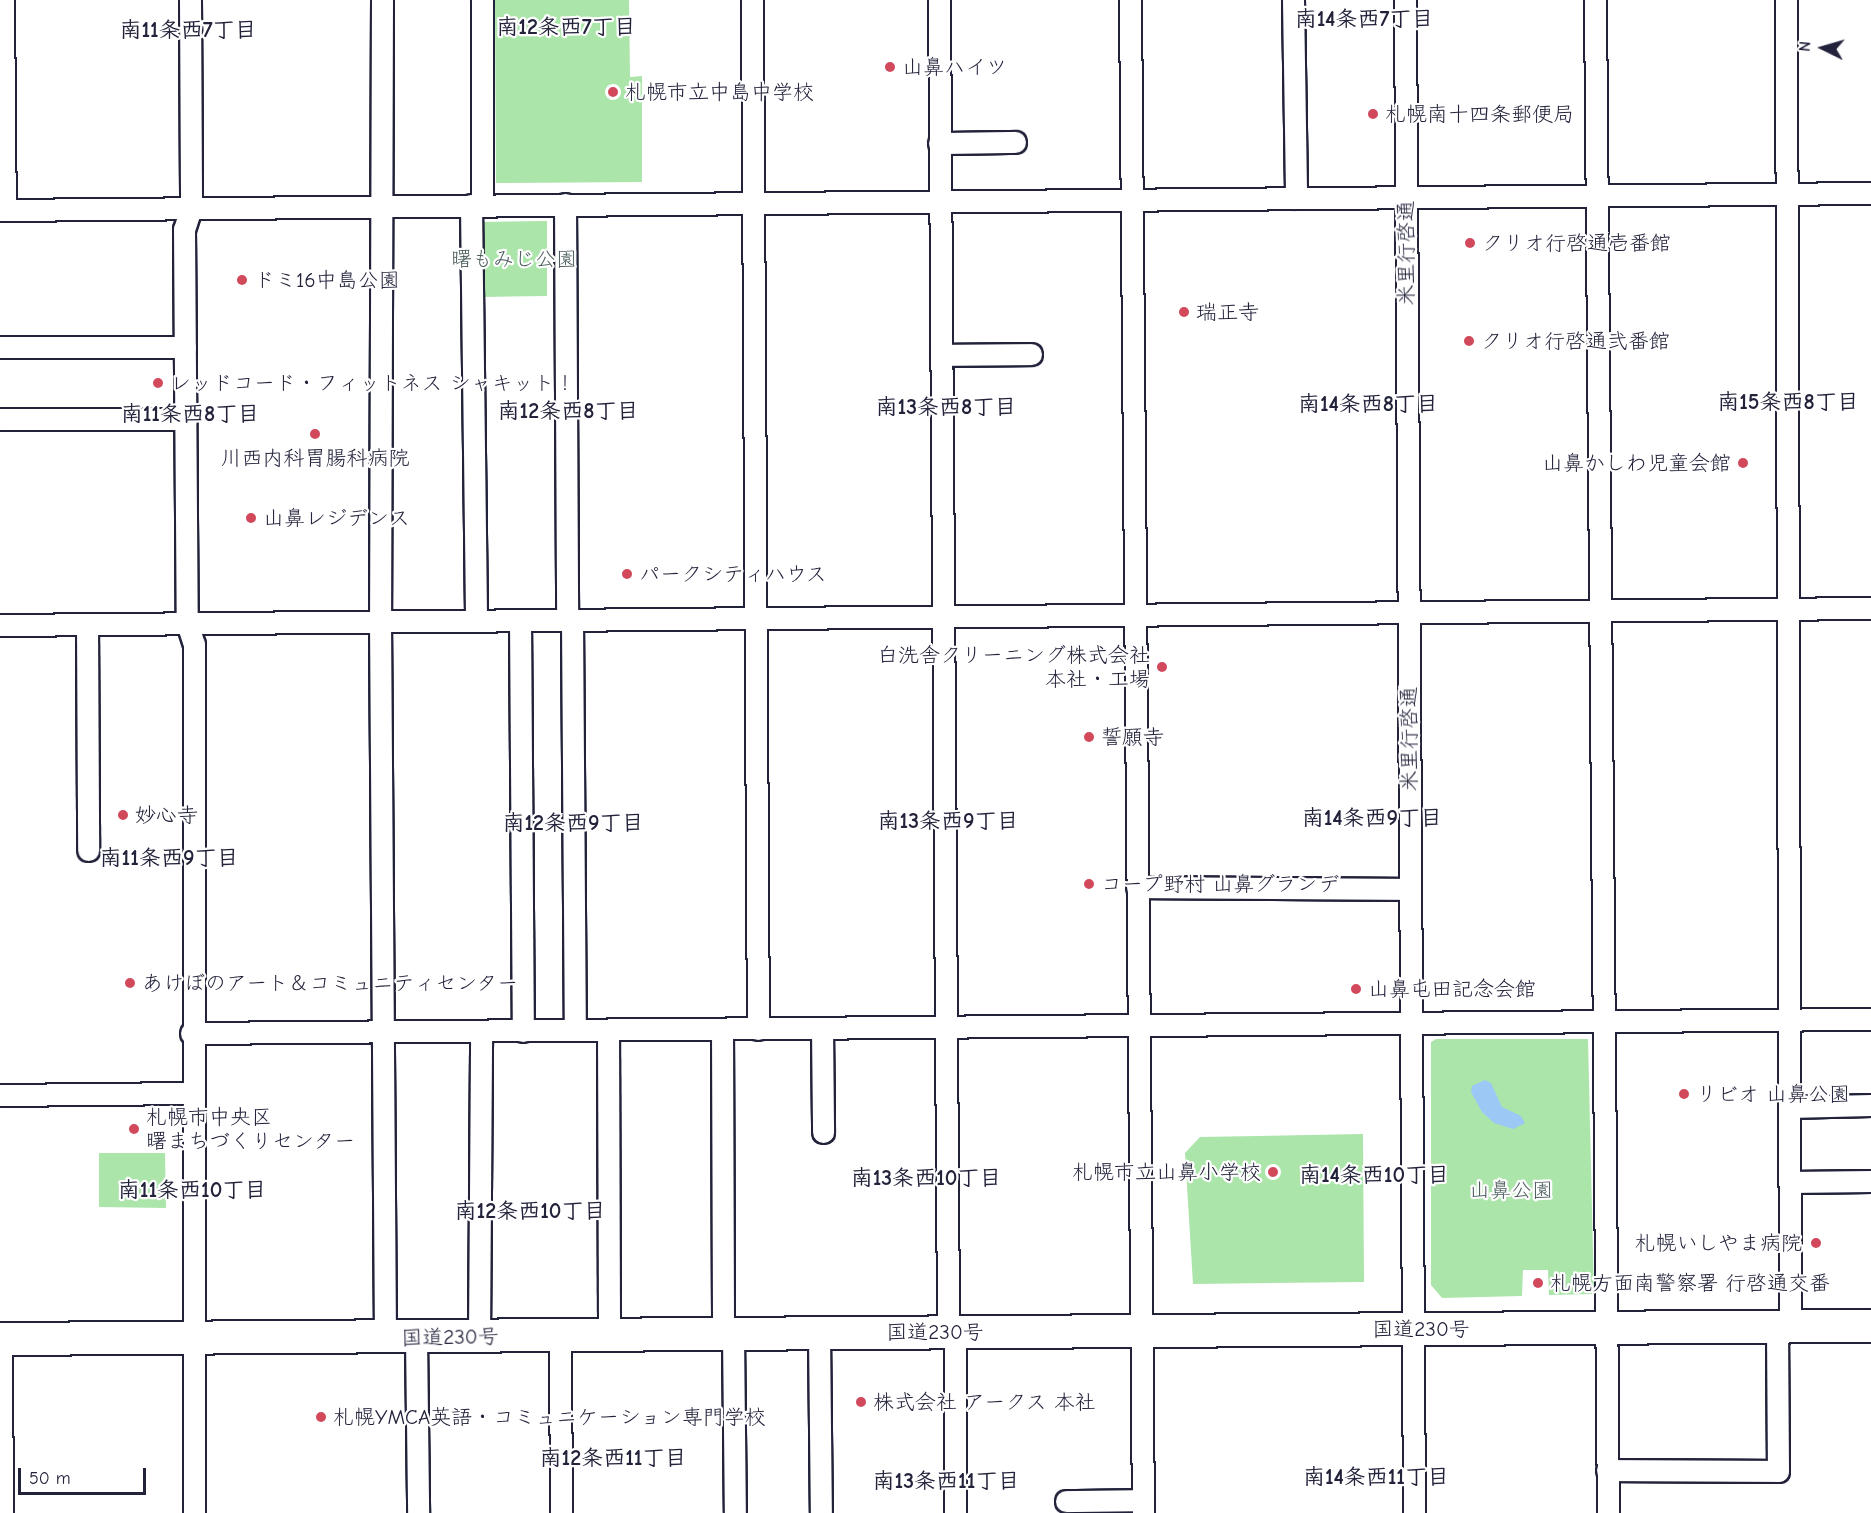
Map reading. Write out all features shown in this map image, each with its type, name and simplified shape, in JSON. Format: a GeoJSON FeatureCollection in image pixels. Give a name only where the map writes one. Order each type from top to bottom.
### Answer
{"type":"FeatureCollection","features":[{"type":"Feature","properties":{"kind":"highway","name":"国道230号"},"geometry":{"type":"LineString","coordinates":[[1,1339],[1871,1326]]}},
{"type":"Feature","properties":{"kind":"street"},"geometry":{"type":"LineString","coordinates":[[3,0],[3,210],[1871,193]]}},
{"type":"Feature","properties":{"kind":"street"},"geometry":{"type":"LineString","coordinates":[[190,0],[190,208],[184,229],[187,623],[194,644],[191,1033],[194,1513]]}},
{"type":"Feature","properties":{"kind":"street"},"geometry":{"type":"LineString","coordinates":[[382,0],[380,621],[384,1338]]}},
{"type":"Feature","properties":{"kind":"street"},"geometry":{"type":"LineString","coordinates":[[476,621],[477,205],[482,0]]}},
{"type":"Feature","properties":{"kind":"street"},"geometry":{"type":"LineString","coordinates":[[752,0],[758,1029]]}},
{"type":"Feature","properties":{"kind":"street"},"geometry":{"type":"LineString","coordinates":[[939,0],[946,1027],[955,1513]]}},
{"type":"Feature","properties":{"kind":"street"},"geometry":{"type":"LineString","coordinates":[[1066,1501],[1143,1506],[1137,1025],[1130,0]]}},
{"type":"Feature","properties":{"kind":"street"},"geometry":{"type":"LineString","coordinates":[[1293,0],[1296,198]]}},
{"type":"Feature","properties":{"kind":"street","name":"米里行啓通"},"geometry":{"type":"LineString","coordinates":[[1405,0],[1408,889],[1412,1023],[1414,1513]]}},
{"type":"Feature","properties":{"kind":"street"},"geometry":{"type":"LineString","coordinates":[[1595,0],[1608,1513]]}},
{"type":"Feature","properties":{"kind":"street"},"geometry":{"type":"LineString","coordinates":[[1607,1470],[1778,1471],[1790,1182],[1786,0]]}},
{"type":"Feature","properties":{"kind":"street"},"geometry":{"type":"LineString","coordinates":[[939,144],[1015,142]]}},
{"type":"Feature","properties":{"kind":"street"},"geometry":{"type":"LineString","coordinates":[[565,204],[575,1030]]}},
{"type":"Feature","properties":{"kind":"street"},"geometry":{"type":"LineString","coordinates":[[0,347],[185,347]]}},
{"type":"Feature","properties":{"kind":"street"},"geometry":{"type":"LineString","coordinates":[[940,356],[1031,354]]}},
{"type":"Feature","properties":{"kind":"street"},"geometry":{"type":"LineString","coordinates":[[0,419],[186,420]]}},
{"type":"Feature","properties":{"kind":"street"},"geometry":{"type":"LineString","coordinates":[[0,625],[1871,608]]}},
{"type":"Feature","properties":{"kind":"street"},"geometry":{"type":"LineString","coordinates":[[520,620],[523,1031]]}},
{"type":"Feature","properties":{"kind":"street"},"geometry":{"type":"LineString","coordinates":[[87,624],[88,850]]}},
{"type":"Feature","properties":{"kind":"street"},"geometry":{"type":"LineString","coordinates":[[1137,887],[1408,889]]}},
{"type":"Feature","properties":{"kind":"street"},"geometry":{"type":"LineString","coordinates":[[191,1033],[1871,1018]]}},
{"type":"Feature","properties":{"kind":"street"},"geometry":{"type":"LineString","coordinates":[[822,1028],[823,1132]]}},
{"type":"Feature","properties":{"kind":"street"},"geometry":{"type":"LineString","coordinates":[[723,1029],[728,1334],[735,1513]]}},
{"type":"Feature","properties":{"kind":"street"},"geometry":{"type":"LineString","coordinates":[[608,1030],[609,1335]]}},
{"type":"Feature","properties":{"kind":"street"},"geometry":{"type":"LineString","coordinates":[[479,1336],[481,1031]]}},
{"type":"Feature","properties":{"kind":"street"},"geometry":{"type":"LineString","coordinates":[[0,1095],[191,1094]]}},
{"type":"Feature","properties":{"kind":"street"},"geometry":{"type":"LineString","coordinates":[[1789,1107],[1871,1105]]}},
{"type":"Feature","properties":{"kind":"street"},"geometry":{"type":"LineString","coordinates":[[1790,1182],[1871,1181]]}},
{"type":"Feature","properties":{"kind":"street"},"geometry":{"type":"LineString","coordinates":[[819,1333],[821,1513]]}},
{"type":"Feature","properties":{"kind":"street"},"geometry":{"type":"LineString","coordinates":[[560,1336],[561,1513]]}},
{"type":"Feature","properties":{"kind":"street"},"geometry":{"type":"LineString","coordinates":[[416,1337],[418,1513]]}},
{"type":"Feature","properties":{"kind":"street"},"geometry":{"type":"LineString","coordinates":[[1,1339],[2,1513]]}},
{"type":"Feature","properties":{"kind":"green space"},"geometry":{"type":"Polygon","coordinates":[[[495,0],[629,0],[630,77],[642,76],[642,182],[496,183],[495,0]]]}},
{"type":"Feature","properties":{"kind":"green space","name":"曙もみじ公園"},"geometry":{"type":"Polygon","coordinates":[[[547,221],[547,296],[481,297],[480,222],[547,221]]]}},
{"type":"Feature","properties":{"kind":"green space","name":"山鼻公園"},"geometry":{"type":"Polygon","coordinates":[[[1436,1039],[1588,1039],[1594,1294],[1549,1295],[1548,1270],[1523,1270],[1522,1296],[1442,1298],[1431,1285],[1431,1042],[1436,1039]]]}},
{"type":"Feature","properties":{"kind":"green space"},"geometry":{"type":"Polygon","coordinates":[[[1363,1134],[1364,1282],[1193,1284],[1185,1153],[1200,1137],[1363,1134]]]}},
{"type":"Feature","properties":{"kind":"green space"},"geometry":{"type":"Polygon","coordinates":[[[99,1153],[165,1153],[166,1208],[99,1207],[99,1153]]]}},
{"type":"Feature","properties":{"kind":"water"},"geometry":{"type":"Polygon","coordinates":[[[1485,1080],[1491,1083],[1502,1107],[1521,1116],[1525,1123],[1513,1129],[1494,1123],[1482,1112],[1471,1092],[1472,1086],[1485,1080]]]}},
{"type":"Feature","properties":{"kind":"place","name":"山鼻ハイツ"},"geometry":{"type":"Point","coordinates":[890,67]}},
{"type":"Feature","properties":{"kind":"place","name":"札幌市立中島中学校"},"geometry":{"type":"Point","coordinates":[613,92]}},
{"type":"Feature","properties":{"kind":"place","name":"札幌南十四条郵便局"},"geometry":{"type":"Point","coordinates":[1373,114]}},
{"type":"Feature","properties":{"kind":"place","name":"クリオ行啓通壱番館"},"geometry":{"type":"Point","coordinates":[1470,243]}},
{"type":"Feature","properties":{"kind":"place","name":"ドミ16中島公園"},"geometry":{"type":"Point","coordinates":[242,280]}},
{"type":"Feature","properties":{"kind":"place","name":"瑞正寺"},"geometry":{"type":"Point","coordinates":[1184,312]}},
{"type":"Feature","properties":{"kind":"place","name":"クリオ行啓通弐番館"},"geometry":{"type":"Point","coordinates":[1469,341]}},
{"type":"Feature","properties":{"kind":"place","name":"レッドコード・フィットネス シャキット！"},"geometry":{"type":"Point","coordinates":[158,383]}},
{"type":"Feature","properties":{"kind":"place","name":"川西内科胃腸科病院"},"geometry":{"type":"Point","coordinates":[315,434]}},
{"type":"Feature","properties":{"kind":"place","name":"山鼻かしわ児童会館"},"geometry":{"type":"Point","coordinates":[1743,463]}},
{"type":"Feature","properties":{"kind":"place","name":"山鼻レジデンス"},"geometry":{"type":"Point","coordinates":[251,518]}},
{"type":"Feature","properties":{"kind":"place","name":"パークシティハウス"},"geometry":{"type":"Point","coordinates":[627,574]}},
{"type":"Feature","properties":{"kind":"place","name":"白洗舎クリーニング株式会社 本社・工場"},"geometry":{"type":"Point","coordinates":[1162,667]}},
{"type":"Feature","properties":{"kind":"place","name":"誓願寺"},"geometry":{"type":"Point","coordinates":[1089,737]}},
{"type":"Feature","properties":{"kind":"place","name":"妙心寺"},"geometry":{"type":"Point","coordinates":[123,815]}},
{"type":"Feature","properties":{"kind":"place","name":"コープ野村 山鼻グランデ"},"geometry":{"type":"Point","coordinates":[1089,884]}},
{"type":"Feature","properties":{"kind":"place","name":"あけぼのアート＆コミュニティセンター"},"geometry":{"type":"Point","coordinates":[130,983]}},
{"type":"Feature","properties":{"kind":"place","name":"山鼻屯田記念会館"},"geometry":{"type":"Point","coordinates":[1356,989]}},
{"type":"Feature","properties":{"kind":"place","name":"リビオ 山鼻公園"},"geometry":{"type":"Point","coordinates":[1684,1094]}},
{"type":"Feature","properties":{"kind":"place","name":"札幌市中央区 曙まちづくりセンター"},"geometry":{"type":"Point","coordinates":[134,1129]}},
{"type":"Feature","properties":{"kind":"place","name":"札幌市立山鼻小学校"},"geometry":{"type":"Point","coordinates":[1273,1172]}},
{"type":"Feature","properties":{"kind":"place","name":"札幌いしやま病院"},"geometry":{"type":"Point","coordinates":[1816,1243]}},
{"type":"Feature","properties":{"kind":"place","name":"札幌方面南警察署 行啓通交番"},"geometry":{"type":"Point","coordinates":[1538,1283]}},
{"type":"Feature","properties":{"kind":"place","name":"株式会社 アークス 本社"},"geometry":{"type":"Point","coordinates":[861,1402]}},
{"type":"Feature","properties":{"kind":"place","name":"札幌YMCA英語・コミュニケーション専門学校"},"geometry":{"type":"Point","coordinates":[321,1417]}},
{"type":"Feature","properties":{"kind":"district","name":"南14条西7丁目"},"geometry":{"type":"Point","coordinates":[1364,20]}},
{"type":"Feature","properties":{"kind":"district","name":"南12条西7丁目"},"geometry":{"type":"Point","coordinates":[566,28]}},
{"type":"Feature","properties":{"kind":"district","name":"南11条西7丁目"},"geometry":{"type":"Point","coordinates":[188,31]}},
{"type":"Feature","properties":{"kind":"district","name":"南15条西8丁目"},"geometry":{"type":"Point","coordinates":[1788,403]}},
{"type":"Feature","properties":{"kind":"district","name":"南14条西8丁目"},"geometry":{"type":"Point","coordinates":[1368,405]}},
{"type":"Feature","properties":{"kind":"district","name":"南13条西8丁目"},"geometry":{"type":"Point","coordinates":[946,408]}},
{"type":"Feature","properties":{"kind":"district","name":"南12条西8丁目"},"geometry":{"type":"Point","coordinates":[568,412]}},
{"type":"Feature","properties":{"kind":"district","name":"南11条西8丁目"},"geometry":{"type":"Point","coordinates":[190,415]}},
{"type":"Feature","properties":{"kind":"district","name":"南14条西9丁目"},"geometry":{"type":"Point","coordinates":[1372,819]}},
{"type":"Feature","properties":{"kind":"district","name":"南13条西9丁目"},"geometry":{"type":"Point","coordinates":[948,822]}},
{"type":"Feature","properties":{"kind":"district","name":"南12条西9丁目"},"geometry":{"type":"Point","coordinates":[573,824]}},
{"type":"Feature","properties":{"kind":"district","name":"南11条西9丁目"},"geometry":{"type":"Point","coordinates":[169,859]}},
{"type":"Feature","properties":{"kind":"district","name":"南14条西10丁目"},"geometry":{"type":"Point","coordinates":[1374,1176]}},
{"type":"Feature","properties":{"kind":"district","name":"南13条西10丁目"},"geometry":{"type":"Point","coordinates":[926,1179]}},
{"type":"Feature","properties":{"kind":"district","name":"南11条西10丁目"},"geometry":{"type":"Point","coordinates":[192,1191]}},
{"type":"Feature","properties":{"kind":"district","name":"南12条西10丁目"},"geometry":{"type":"Point","coordinates":[530,1212]}},
{"type":"Feature","properties":{"kind":"district","name":"南12条西11丁目"},"geometry":{"type":"Point","coordinates":[613,1459]}},
{"type":"Feature","properties":{"kind":"district","name":"南14条西11丁目"},"geometry":{"type":"Point","coordinates":[1376,1478]}},
{"type":"Feature","properties":{"kind":"district","name":"南13条西11丁目"},"geometry":{"type":"Point","coordinates":[946,1482]}}]}
